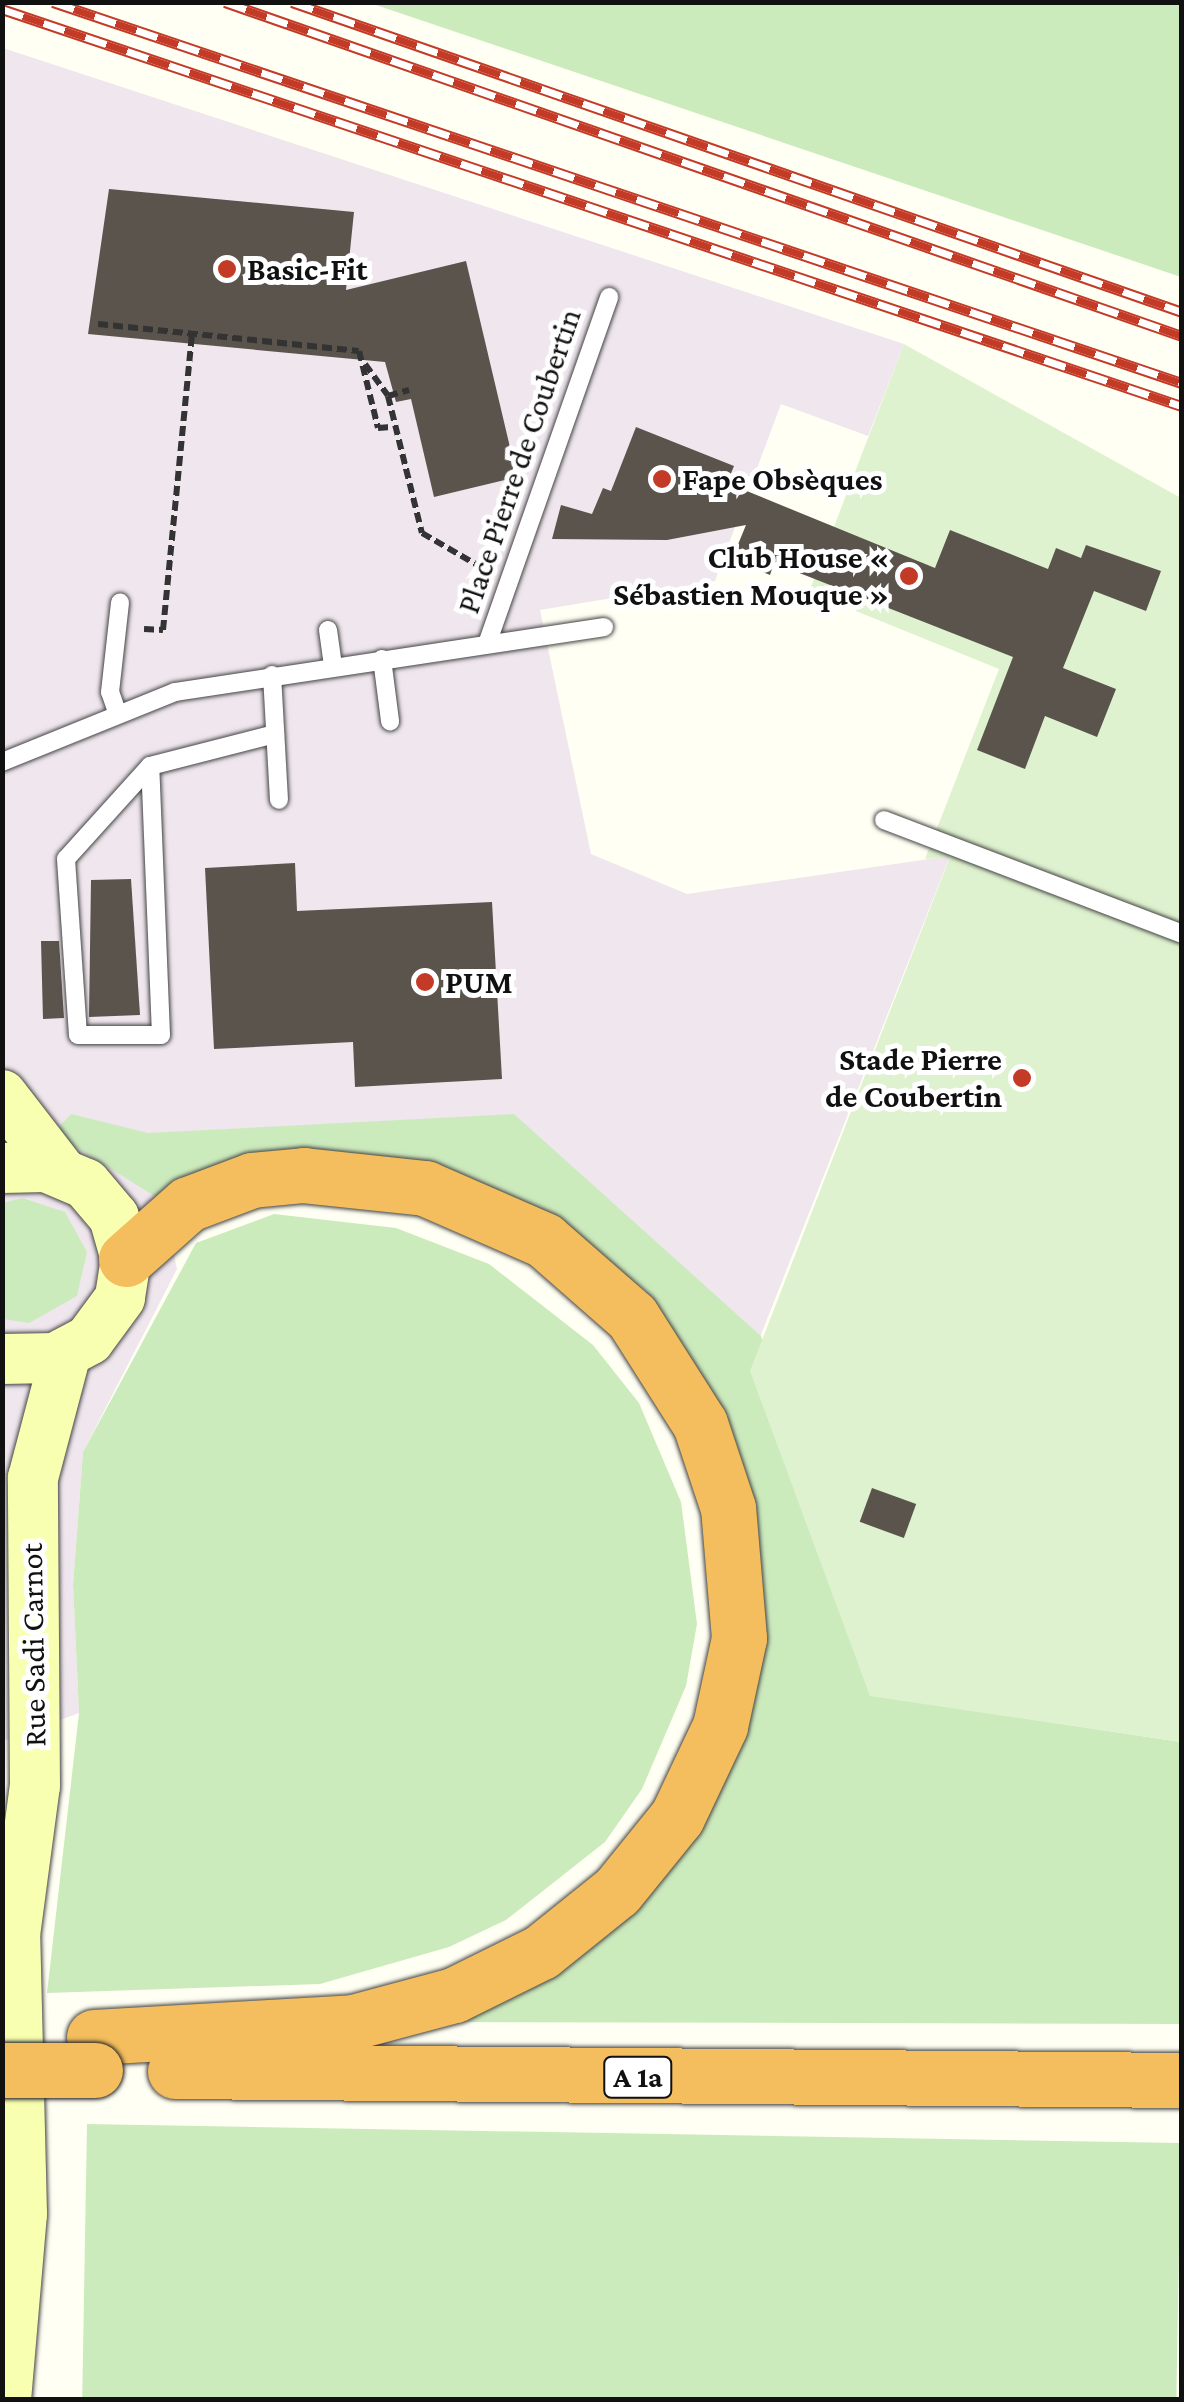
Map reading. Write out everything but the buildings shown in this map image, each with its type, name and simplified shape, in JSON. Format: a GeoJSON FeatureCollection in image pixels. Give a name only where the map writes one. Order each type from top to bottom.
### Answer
{"type":"FeatureCollection","features":[{"type":"Feature","properties":{"kind":"highway"},"geometry":{"type":"LineString","coordinates":[[6,1997],[94,2053],[353,2022],[454,1994],[541,1952],[618,1891],[678,1817],[720,1726],[739,1638],[728,1508],[700,1424],[632,1318],[544,1240],[425,1188],[304,1175],[252,1180],[188,1204],[126,1259]]}},
{"type":"Feature","properties":{"kind":"highway","name":"A 1a"},"geometry":{"type":"LineString","coordinates":[[2,2070],[94,2053],[1182,2080]]}},
{"type":"Feature","properties":{"kind":"main road"},"geometry":{"type":"LineString","coordinates":[[2,1094],[60,1170],[106,1205],[126,1259],[114,1310],[66,1354],[2,1358]]}},
{"type":"Feature","properties":{"kind":"main road"},"geometry":{"type":"LineString","coordinates":[[2,1168],[60,1170]]}},
{"type":"Feature","properties":{"kind":"main road","name":"Rue Sadi Carnot"},"geometry":{"type":"LineString","coordinates":[[6,2400],[21,2231],[6,1997],[35,1786],[33,1478],[66,1354]]}},
{"type":"Feature","properties":{"kind":"lane","name":"Place Pierre de Coubertin"},"geometry":{"type":"LineString","coordinates":[[487,644],[609,298]]}},
{"type":"Feature","properties":{"kind":"lane"},"geometry":{"type":"LineString","coordinates":[[117,712],[110,692],[120,602]]}},
{"type":"Feature","properties":{"kind":"lane","name":"Place Pierre de Coubertin"},"geometry":{"type":"LineString","coordinates":[[2,762],[117,712],[272,674],[604,627]]}},
{"type":"Feature","properties":{"kind":"lane"},"geometry":{"type":"LineString","coordinates":[[328,630],[333,666]]}},
{"type":"Feature","properties":{"kind":"lane"},"geometry":{"type":"LineString","coordinates":[[382,659],[390,721]]}},
{"type":"Feature","properties":{"kind":"lane"},"geometry":{"type":"LineString","coordinates":[[272,674],[279,800]]}},
{"type":"Feature","properties":{"kind":"lane"},"geometry":{"type":"LineString","coordinates":[[150,766],[161,1035],[78,1035],[66,859],[150,766],[275,734]]}},
{"type":"Feature","properties":{"kind":"lane"},"geometry":{"type":"LineString","coordinates":[[884,820],[1182,934]]}},
{"type":"Feature","properties":{"kind":"path"},"geometry":{"type":"LineString","coordinates":[[98,324],[359,351],[378,428],[390,426]]}},
{"type":"Feature","properties":{"kind":"path"},"geometry":{"type":"LineString","coordinates":[[250,330],[250,340]]}},
{"type":"Feature","properties":{"kind":"path"},"geometry":{"type":"LineString","coordinates":[[132,634],[163,630],[192,334]]}},
{"type":"Feature","properties":{"kind":"path"},"geometry":{"type":"LineString","coordinates":[[364,364],[388,396],[390,426],[422,533],[508,580]]}},
{"type":"Feature","properties":{"kind":"path"},"geometry":{"type":"LineString","coordinates":[[388,396],[409,390]]}},
{"type":"Feature","properties":{"kind":"shaded area"},"geometry":{"type":"Polygon","coordinates":[[[3,48],[904,344],[868,436],[781,404],[715,581],[540,610],[591,854],[687,894],[950,856],[760,1337],[514,1115],[149,1134],[177,1269],[83,1452],[73,1585],[79,1713],[3,1741],[3,48]]]}},
{"type":"Feature","properties":{"kind":"green space"},"geometry":{"type":"Polygon","coordinates":[[[370,3],[1181,3],[1181,277],[370,3]]]}},
{"type":"Feature","properties":{"kind":"green space","name":"Stade Pierre de Coubertin"},"geometry":{"type":"Polygon","coordinates":[[[904,344],[1181,498],[1181,1742],[870,1696],[750,1371],[950,857],[925,859],[999,669],[809,592],[904,344]]]}},
{"type":"Feature","properties":{"kind":"green space"},"geometry":{"type":"Polygon","coordinates":[[[71,1114],[148,1133],[514,1114],[761,1336],[870,1695],[1181,1742],[1181,2024],[450,2022],[546,1979],[647,1899],[729,1773],[760,1665],[758,1524],[704,1380],[646,1291],[549,1215],[454,1172],[156,1197],[53,1133],[71,1114]]]}},
{"type":"Feature","properties":{"kind":"green space"},"geometry":{"type":"Polygon","coordinates":[[[22,1198],[65,1212],[87,1252],[77,1296],[29,1323],[3,1319],[3,1203],[22,1198]]]}},
{"type":"Feature","properties":{"kind":"green space"},"geometry":{"type":"Polygon","coordinates":[[[274,1214],[396,1228],[489,1264],[593,1345],[639,1403],[681,1502],[697,1624],[686,1686],[642,1789],[605,1842],[506,1920],[449,1947],[320,1984],[47,1993],[79,1713],[73,1585],[83,1452],[196,1243],[274,1214]]]}},
{"type":"Feature","properties":{"kind":"green space"},"geometry":{"type":"Polygon","coordinates":[[[87,2124],[1181,2143],[1176,2400],[82,2399],[87,2124]]]}},
{"type":"Feature","properties":{"kind":"railway"},"geometry":{"type":"LineString","coordinates":[[53,2],[1182,383]]}},
{"type":"Feature","properties":{"kind":"railway"},"geometry":{"type":"LineString","coordinates":[[225,2],[1182,336]]}},
{"type":"Feature","properties":{"kind":"railway"},"geometry":{"type":"LineString","coordinates":[[292,2],[1182,312]]}},
{"type":"Feature","properties":{"kind":"railway"},"geometry":{"type":"LineString","coordinates":[[2,9],[1182,406]]}},
{"type":"Feature","properties":{"kind":"place","name":"Basic-Fit"},"geometry":{"type":"Point","coordinates":[227,269]}},
{"type":"Feature","properties":{"kind":"place","name":"Fape Obsèques"},"geometry":{"type":"Point","coordinates":[662,479]}},
{"type":"Feature","properties":{"kind":"place","name":"Club House « Sébastien Mouque »"},"geometry":{"type":"Point","coordinates":[909,576]}},
{"type":"Feature","properties":{"kind":"place","name":"PUM"},"geometry":{"type":"Point","coordinates":[425,982]}},
{"type":"Feature","properties":{"kind":"place","name":"Stade Pierre de Coubertin"},"geometry":{"type":"Point","coordinates":[1022,1078]}}]}
